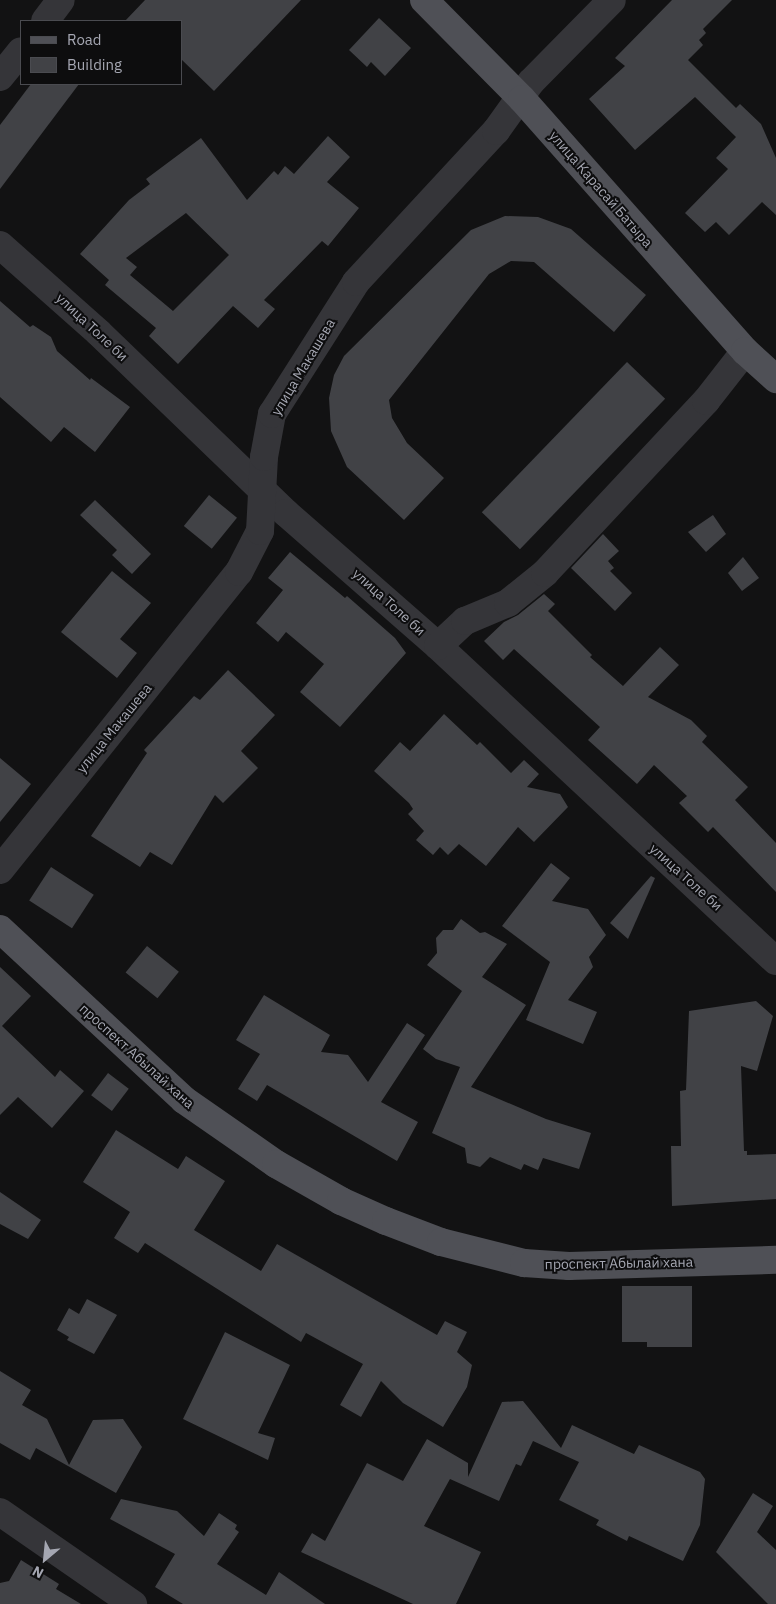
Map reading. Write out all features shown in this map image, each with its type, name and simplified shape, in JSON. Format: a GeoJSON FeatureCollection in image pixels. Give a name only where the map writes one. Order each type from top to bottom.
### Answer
{"type":"FeatureCollection","features":[{"type":"Feature","properties":{"kind":"main road","name":"улица Карасай Батыра"},"geometry":{"type":"LineString","coordinates":[[424,0],[522,99],[746,351],[776,379]]}},
{"type":"Feature","properties":{"kind":"main road","name":"проспект Абылай хана"},"geometry":{"type":"LineString","coordinates":[[0,929],[184,1100],[276,1164],[342,1201],[386,1221],[440,1242],[524,1263],[569,1266],[776,1260]]}},
{"type":"Feature","properties":{"kind":"street"},"geometry":{"type":"LineString","coordinates":[[45,20],[61,0]]}},
{"type":"Feature","properties":{"kind":"street","name":"улица Макашева"},"geometry":{"type":"LineString","coordinates":[[0,870],[239,572],[260,532],[264,489],[264,457],[272,414],[311,348],[356,282],[522,99],[531,82],[612,0]]}},
{"type":"Feature","properties":{"kind":"street"},"geometry":{"type":"LineString","coordinates":[[0,77],[20,52]]}},
{"type":"Feature","properties":{"kind":"street","name":"улица Толе би"},"geometry":{"type":"LineString","coordinates":[[0,245],[264,489],[286,512],[438,646],[776,961]]}},
{"type":"Feature","properties":{"kind":"street"},"geometry":{"type":"LineString","coordinates":[[438,646],[465,621],[508,603],[545,573],[706,400],[746,351]]}},
{"type":"Feature","properties":{"kind":"street"},"geometry":{"type":"LineString","coordinates":[[0,1512],[132,1604]]}},
{"type":"Feature","properties":{"kind":"building"},"geometry":{"type":"Polygon","coordinates":[[[145,0],[301,0],[214,91],[182,60],[182,20],[126,20],[145,0]]]}},
{"type":"Feature","properties":{"kind":"building"},"geometry":{"type":"Polygon","coordinates":[[[672,0],[732,0],[703,29],[706,33],[699,40],[703,45],[688,60],[736,108],[740,104],[761,124],[776,158],[776,215],[762,202],[729,235],[716,222],[705,232],[685,213],[728,169],[716,158],[736,137],[695,97],[635,150],[589,99],[625,66],[615,58],[672,0]]]}},
{"type":"Feature","properties":{"kind":"building"},"geometry":{"type":"Polygon","coordinates":[[[379,18],[411,48],[385,76],[371,62],[367,67],[349,50],[379,18]]]}},
{"type":"Feature","properties":{"kind":"building"},"geometry":{"type":"Polygon","coordinates":[[[30,85],[78,85],[0,189],[0,125],[30,85]]]}},
{"type":"Feature","properties":{"kind":"building"},"geometry":{"type":"Polygon","coordinates":[[[328,136],[350,157],[327,182],[359,208],[328,246],[322,241],[264,300],[275,309],[258,328],[233,306],[178,364],[149,336],[156,328],[105,285],[109,280],[80,254],[129,200],[150,184],[146,179],[201,138],[247,200],[274,171],[278,175],[285,166],[294,174],[328,136]],[[186,213],[126,258],[137,267],[130,275],[173,311],[229,255],[186,213]]]}},
{"type":"Feature","properties":{"kind":"building"},"geometry":{"type":"Polygon","coordinates":[[[505,216],[538,217],[571,229],[646,295],[614,332],[534,262],[511,261],[489,274],[389,400],[392,418],[407,443],[444,478],[404,520],[347,467],[331,431],[329,398],[334,375],[344,356],[471,230],[505,216]]]}},
{"type":"Feature","properties":{"kind":"building"},"geometry":{"type":"Polygon","coordinates":[[[0,301],[30,327],[33,325],[51,337],[57,351],[90,380],[91,378],[130,407],[95,452],[64,427],[51,442],[0,397],[0,301]]]}},
{"type":"Feature","properties":{"kind":"building"},"geometry":{"type":"Polygon","coordinates":[[[627,362],[665,399],[520,549],[482,512],[627,362]]]}},
{"type":"Feature","properties":{"kind":"building"},"geometry":{"type":"Polygon","coordinates":[[[209,495],[237,518],[212,549],[184,526],[209,495]]]}},
{"type":"Feature","properties":{"kind":"building"},"geometry":{"type":"Polygon","coordinates":[[[95,500],[151,554],[132,574],[112,555],[117,550],[80,515],[95,500]]]}},
{"type":"Feature","properties":{"kind":"building"},"geometry":{"type":"Polygon","coordinates":[[[713,515],[726,534],[706,552],[688,532],[713,515]]]}},
{"type":"Feature","properties":{"kind":"building"},"geometry":{"type":"Polygon","coordinates":[[[603,534],[619,551],[608,561],[614,568],[610,571],[632,593],[615,611],[571,568],[603,534]]]}},
{"type":"Feature","properties":{"kind":"building"},"geometry":{"type":"Polygon","coordinates":[[[290,552],[345,598],[347,596],[395,638],[406,653],[340,727],[300,692],[324,664],[286,632],[278,642],[256,623],[283,590],[268,578],[290,552]]]}},
{"type":"Feature","properties":{"kind":"building"},"geometry":{"type":"Polygon","coordinates":[[[743,557],[759,578],[742,591],[728,573],[743,557]]]}},
{"type":"Feature","properties":{"kind":"building"},"geometry":{"type":"Polygon","coordinates":[[[112,571],[151,603],[120,639],[137,653],[117,678],[61,632],[112,571]]]}},
{"type":"Feature","properties":{"kind":"building"},"geometry":{"type":"Polygon","coordinates":[[[544,594],[555,604],[548,611],[592,655],[590,657],[623,686],[660,647],[679,665],[648,697],[691,720],[707,736],[702,742],[748,787],[735,800],[776,843],[776,892],[713,827],[708,832],[679,803],[687,796],[654,765],[637,784],[588,740],[600,727],[514,649],[503,660],[484,641],[504,622],[518,615],[544,594]]]}},
{"type":"Feature","properties":{"kind":"building"},"geometry":{"type":"Polygon","coordinates":[[[228,670],[275,715],[241,751],[258,768],[223,803],[215,795],[172,865],[150,852],[140,867],[91,836],[147,753],[144,750],[194,696],[200,700],[228,670]]]}},
{"type":"Feature","properties":{"kind":"building"},"geometry":{"type":"Polygon","coordinates":[[[444,714],[477,745],[480,742],[511,773],[524,760],[539,774],[527,787],[560,794],[568,807],[534,842],[518,827],[486,866],[459,844],[448,855],[440,847],[433,855],[416,840],[424,831],[408,814],[413,809],[409,803],[374,771],[400,742],[410,751],[444,714]]]}},
{"type":"Feature","properties":{"kind":"building"},"geometry":{"type":"Polygon","coordinates":[[[0,758],[31,784],[0,822],[0,758]]]}},
{"type":"Feature","properties":{"kind":"building"},"geometry":{"type":"Polygon","coordinates":[[[551,863],[570,878],[552,901],[588,909],[606,935],[589,957],[593,967],[568,1000],[597,1012],[583,1044],[526,1020],[550,962],[502,926],[551,863]]]}},
{"type":"Feature","properties":{"kind":"building"},"geometry":{"type":"Polygon","coordinates":[[[51,867],[94,895],[72,928],[29,901],[51,867]]]}},
{"type":"Feature","properties":{"kind":"building"},"geometry":{"type":"Polygon","coordinates":[[[651,876],[655,878],[628,939],[610,923],[651,876]]]}},
{"type":"Feature","properties":{"kind":"building"},"geometry":{"type":"Polygon","coordinates":[[[461,919],[480,933],[485,932],[507,944],[482,977],[526,1005],[471,1087],[546,1119],[591,1133],[579,1169],[543,1158],[538,1170],[524,1164],[521,1170],[490,1157],[480,1167],[467,1163],[465,1148],[432,1133],[460,1067],[436,1059],[423,1049],[462,991],[427,965],[437,953],[436,938],[443,930],[453,930],[461,919]]]}},
{"type":"Feature","properties":{"kind":"building"},"geometry":{"type":"Polygon","coordinates":[[[147,946],[179,972],[157,998],[126,972],[147,946]]]}},
{"type":"Feature","properties":{"kind":"building"},"geometry":{"type":"Polygon","coordinates":[[[0,967],[31,996],[2,1026],[55,1077],[60,1070],[84,1091],[52,1128],[18,1097],[0,1115],[0,967]]]}},
{"type":"Feature","properties":{"kind":"building"},"geometry":{"type":"Polygon","coordinates":[[[264,995],[330,1035],[321,1052],[348,1055],[368,1082],[407,1023],[425,1035],[381,1102],[418,1122],[397,1161],[267,1085],[257,1101],[238,1089],[260,1054],[236,1040],[264,995]]]}},
{"type":"Feature","properties":{"kind":"building"},"geometry":{"type":"Polygon","coordinates":[[[756,1001],[773,1016],[757,1071],[741,1066],[744,1151],[747,1151],[747,1155],[776,1154],[776,1199],[672,1206],[671,1146],[681,1146],[680,1091],[686,1090],[689,1011],[756,1001]]]}},
{"type":"Feature","properties":{"kind":"building"},"geometry":{"type":"Polygon","coordinates":[[[108,1073],[129,1089],[112,1111],[91,1095],[108,1073]]]}},
{"type":"Feature","properties":{"kind":"building"},"geometry":{"type":"Polygon","coordinates":[[[116,1130],[178,1169],[186,1156],[225,1181],[194,1230],[261,1271],[277,1244],[437,1335],[445,1321],[467,1332],[457,1352],[472,1365],[467,1387],[443,1427],[403,1403],[381,1381],[361,1417],[340,1405],[363,1364],[306,1333],[301,1342],[145,1243],[138,1253],[114,1238],[130,1212],[83,1182],[116,1130]]]}},
{"type":"Feature","properties":{"kind":"building"},"geometry":{"type":"Polygon","coordinates":[[[0,1192],[41,1220],[28,1239],[0,1224],[0,1192]]]}},
{"type":"Feature","properties":{"kind":"building"},"geometry":{"type":"Polygon","coordinates":[[[622,1286],[692,1286],[692,1347],[647,1347],[647,1342],[622,1342],[622,1286]]]}},
{"type":"Feature","properties":{"kind":"building"},"geometry":{"type":"Polygon","coordinates":[[[87,1299],[117,1315],[94,1354],[67,1340],[69,1337],[57,1330],[69,1308],[79,1314],[87,1299]]]}},
{"type":"Feature","properties":{"kind":"building"},"geometry":{"type":"Polygon","coordinates":[[[225,1332],[290,1365],[258,1433],[275,1438],[268,1460],[183,1419],[225,1332]]]}},
{"type":"Feature","properties":{"kind":"building"},"geometry":{"type":"Polygon","coordinates":[[[0,1371],[31,1390],[22,1405],[47,1419],[69,1465],[93,1420],[123,1419],[142,1447],[116,1493],[36,1448],[30,1460],[0,1443],[0,1371]]]}},
{"type":"Feature","properties":{"kind":"building"},"geometry":{"type":"Polygon","coordinates":[[[523,1401],[561,1448],[572,1425],[634,1454],[639,1445],[700,1472],[705,1479],[700,1525],[683,1561],[629,1536],[627,1541],[596,1525],[599,1520],[559,1500],[579,1462],[533,1441],[521,1466],[516,1464],[499,1501],[450,1479],[424,1526],[481,1552],[456,1604],[413,1604],[301,1552],[312,1533],[325,1541],[367,1463],[403,1481],[427,1439],[468,1463],[468,1477],[502,1402],[523,1401]]]}},
{"type":"Feature","properties":{"kind":"building"},"geometry":{"type":"Polygon","coordinates":[[[753,1493],[773,1506],[757,1532],[776,1550],[776,1604],[768,1604],[716,1552],[753,1493]]]}},
{"type":"Feature","properties":{"kind":"building"},"geometry":{"type":"Polygon","coordinates":[[[121,1499],[177,1511],[204,1536],[219,1513],[237,1525],[235,1529],[239,1532],[217,1564],[266,1595],[279,1572],[325,1604],[183,1604],[155,1587],[175,1554],[110,1519],[121,1499]]]}},
{"type":"Feature","properties":{"kind":"building"},"geometry":{"type":"Polygon","coordinates":[[[21,1560],[59,1584],[56,1589],[81,1604],[0,1604],[0,1583],[9,1581],[21,1560]]]}}]}
